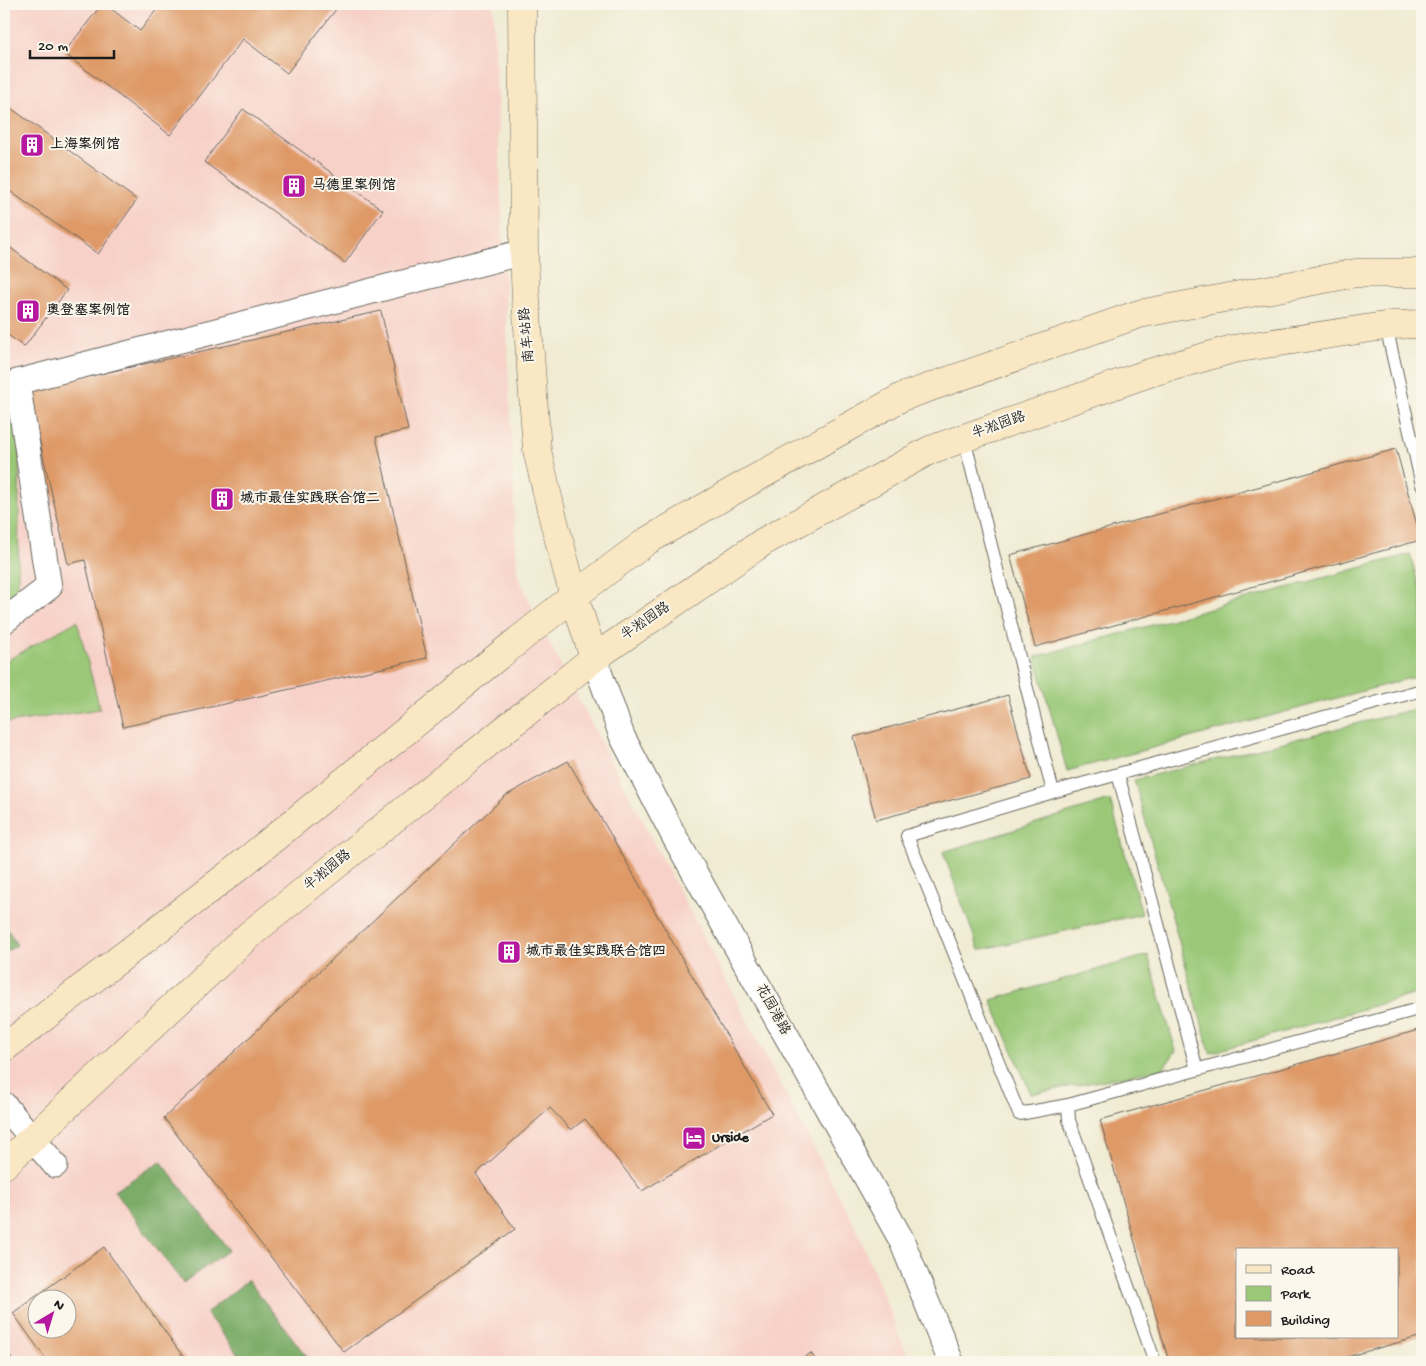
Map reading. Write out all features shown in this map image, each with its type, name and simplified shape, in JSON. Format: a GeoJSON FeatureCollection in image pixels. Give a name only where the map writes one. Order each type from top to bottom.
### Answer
{"type":"FeatureCollection","features":[{"type":"Feature","properties":{"kind":"main road","name":"南车站路"},"geometry":{"type":"LineString","coordinates":[[522,4],[524,252],[537,450],[574,596],[594,658]]}},
{"type":"Feature","properties":{"kind":"main road"},"geometry":{"type":"LineString","coordinates":[[4,1048],[236,869],[574,596],[647,541],[902,397],[1139,314],[1356,272],[1422,273]]}},
{"type":"Feature","properties":{"kind":"main road","name":"半淞园路"},"geometry":{"type":"LineString","coordinates":[[4,1165],[248,935],[594,658],[763,542],[930,450],[1149,373],[1233,349],[1386,326],[1422,324]]}},
{"type":"Feature","properties":{"kind":"street"},"geometry":{"type":"LineString","coordinates":[[4,621],[49,586],[17,382],[524,252]]}},
{"type":"Feature","properties":{"kind":"street","name":"花园港路"},"geometry":{"type":"LineString","coordinates":[[594,658],[622,736],[674,836],[901,1239],[950,1362]]}},
{"type":"Feature","properties":{"kind":"street"},"geometry":{"type":"LineString","coordinates":[[4,1105],[55,1166]]}},
{"type":"Feature","properties":{"kind":"lane"},"geometry":{"type":"LineString","coordinates":[[1386,326],[1422,485]]}},
{"type":"Feature","properties":{"kind":"lane"},"geometry":{"type":"LineString","coordinates":[[964,438],[1053,792]]}},
{"type":"Feature","properties":{"kind":"lane"},"geometry":{"type":"LineString","coordinates":[[1422,690],[1053,792],[907,836],[1019,1114],[1068,1106],[1422,1008]]}},
{"type":"Feature","properties":{"kind":"lane"},"geometry":{"type":"LineString","coordinates":[[1118,774],[1197,1070]]}},
{"type":"Feature","properties":{"kind":"lane"},"geometry":{"type":"LineString","coordinates":[[1068,1106],[1069,1120],[1155,1362]]}},
{"type":"Feature","properties":{"kind":"shaded area"},"geometry":{"type":"Polygon","coordinates":[[[4,4],[493,4],[517,574],[543,631],[857,1230],[910,1362],[4,1362],[4,4]]]}},
{"type":"Feature","properties":{"kind":"green space"},"geometry":{"type":"Polygon","coordinates":[[[4,413],[20,427],[18,591],[4,600],[4,413]]]}},
{"type":"Feature","properties":{"kind":"green space"},"geometry":{"type":"Polygon","coordinates":[[[1410,554],[1422,597],[1422,675],[1067,771],[1035,657],[1410,554]]]}},
{"type":"Feature","properties":{"kind":"green space"},"geometry":{"type":"Polygon","coordinates":[[[77,621],[100,709],[6,723],[4,712],[4,662],[77,621]]]}},
{"type":"Feature","properties":{"kind":"green space"},"geometry":{"type":"Polygon","coordinates":[[[1422,707],[1422,992],[1210,1053],[1134,780],[1422,707]]]}},
{"type":"Feature","properties":{"kind":"green space"},"geometry":{"type":"Polygon","coordinates":[[[1110,800],[1142,914],[979,950],[943,852],[1110,800]]]}},
{"type":"Feature","properties":{"kind":"green space"},"geometry":{"type":"Polygon","coordinates":[[[4,923],[17,945],[4,953],[4,923]]]}},
{"type":"Feature","properties":{"kind":"green space"},"geometry":{"type":"Polygon","coordinates":[[[1148,955],[1176,1051],[1163,1069],[1031,1094],[991,1000],[1148,955]]]}},
{"type":"Feature","properties":{"kind":"green space"},"geometry":{"type":"Polygon","coordinates":[[[161,1161],[229,1250],[183,1283],[114,1191],[161,1161]]]}},
{"type":"Feature","properties":{"kind":"green space"},"geometry":{"type":"Polygon","coordinates":[[[248,1280],[311,1362],[244,1362],[206,1313],[248,1280]]]}},
{"type":"Feature","properties":{"kind":"building"},"geometry":{"type":"Polygon","coordinates":[[[102,4],[105,4],[140,31],[161,4],[340,4],[287,73],[243,39],[170,135],[64,53],[102,4]]]}},
{"type":"Feature","properties":{"kind":"building","name":"上海案例馆"},"geometry":{"type":"Polygon","coordinates":[[[4,103],[137,200],[98,254],[4,187],[4,103]]]}},
{"type":"Feature","properties":{"kind":"building","name":"马德里案例馆"},"geometry":{"type":"Polygon","coordinates":[[[243,109],[383,210],[345,263],[204,162],[243,109]]]}},
{"type":"Feature","properties":{"kind":"building","name":"奥登塞案例馆"},"geometry":{"type":"Polygon","coordinates":[[[4,243],[67,290],[24,347],[4,332],[4,243]]]}},
{"type":"Feature","properties":{"kind":"building","name":"城市最佳实践联合馆二"},"geometry":{"type":"Polygon","coordinates":[[[381,311],[408,430],[376,437],[427,658],[123,727],[85,560],[68,564],[28,390],[381,311]]]}},
{"type":"Feature","properties":{"kind":"building"},"geometry":{"type":"Polygon","coordinates":[[[1396,449],[1421,540],[1035,647],[1010,555],[1396,449]]]}},
{"type":"Feature","properties":{"kind":"building"},"geometry":{"type":"Polygon","coordinates":[[[1008,695],[1031,779],[876,820],[854,737],[1008,695]]]}},
{"type":"Feature","properties":{"kind":"building","name":"城市最佳实践联合馆四"},"geometry":{"type":"Polygon","coordinates":[[[568,761],[772,1114],[642,1191],[585,1119],[571,1130],[550,1108],[476,1174],[515,1229],[344,1352],[164,1118],[505,796],[568,761]]]}},
{"type":"Feature","properties":{"kind":"building"},"geometry":{"type":"Polygon","coordinates":[[[1422,1029],[1422,1336],[1328,1362],[1169,1362],[1100,1120],[1422,1029]]]}},
{"type":"Feature","properties":{"kind":"building"},"geometry":{"type":"Polygon","coordinates":[[[104,1247],[187,1362],[48,1362],[31,1338],[78,1338],[78,1288],[47,1288],[104,1247]]]}},
{"type":"Feature","properties":{"kind":"building"},"geometry":{"type":"Polygon","coordinates":[[[28,1302],[28,1334],[13,1313],[28,1302]]]}},
{"type":"Feature","properties":{"kind":"building"},"geometry":{"type":"Polygon","coordinates":[[[7,1348],[13,1362],[4,1362],[4,1349],[7,1348]]]}},
{"type":"Feature","properties":{"kind":"building"},"geometry":{"type":"Polygon","coordinates":[[[811,1353],[817,1362],[797,1362],[811,1353]]]}},
{"type":"Feature","properties":{"kind":"place","name":"上海案例馆"},"geometry":{"type":"Point","coordinates":[32,145]}},
{"type":"Feature","properties":{"kind":"place","name":"马德里案例馆"},"geometry":{"type":"Point","coordinates":[294,186]}},
{"type":"Feature","properties":{"kind":"place","name":"奥登塞案例馆"},"geometry":{"type":"Point","coordinates":[28,311]}},
{"type":"Feature","properties":{"kind":"place","name":"城市最佳实践联合馆二"},"geometry":{"type":"Point","coordinates":[222,499]}},
{"type":"Feature","properties":{"kind":"place","name":"城市最佳实践联合馆四"},"geometry":{"type":"Point","coordinates":[509,952]}},
{"type":"Feature","properties":{"kind":"place","name":"Urside"},"geometry":{"type":"Point","coordinates":[694,1138]}}]}
